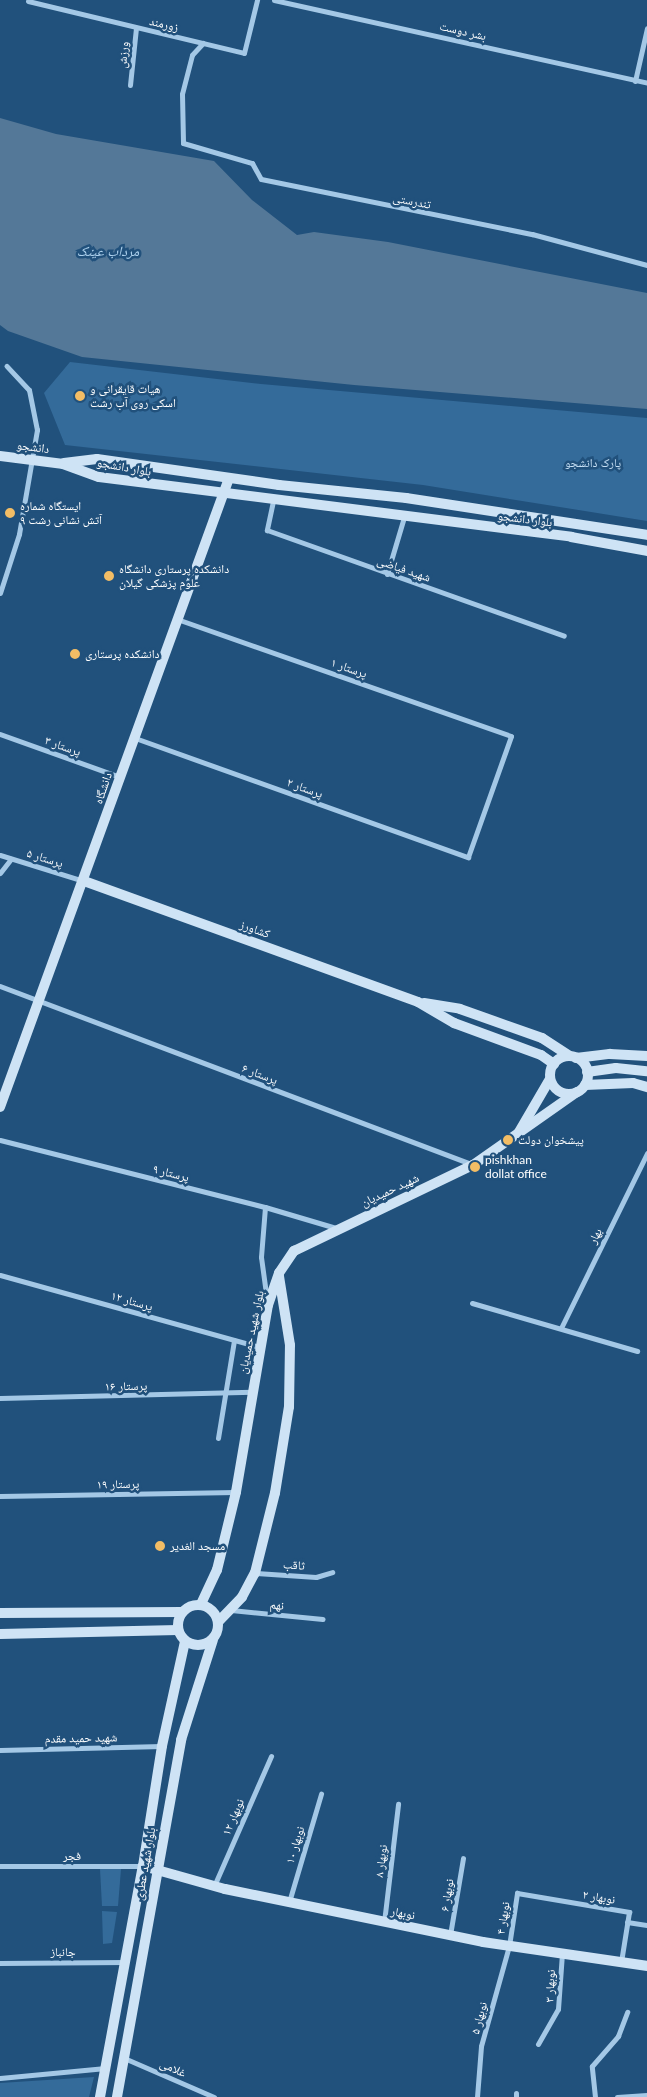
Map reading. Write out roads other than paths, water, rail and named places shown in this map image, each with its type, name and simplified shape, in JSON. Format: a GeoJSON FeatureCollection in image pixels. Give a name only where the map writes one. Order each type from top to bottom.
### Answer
{"type":"FeatureCollection","features":[{"type":"Feature","properties":{"kind":"street","name":"زورمند"},"geometry":{"type":"LineString","coordinates":[[28,0],[244,53],[257,0]]}},
{"type":"Feature","properties":{"kind":"street","name":"بشر دوست"},"geometry":{"type":"LineString","coordinates":[[274,0],[647,83]]}},
{"type":"Feature","properties":{"kind":"street","name":"ورزش"},"geometry":{"type":"LineString","coordinates":[[130,85],[136,28]]}},
{"type":"Feature","properties":{"kind":"street"},"geometry":{"type":"LineString","coordinates":[[635,80],[647,28]]}},
{"type":"Feature","properties":{"kind":"street","name":"تندرستی"},"geometry":{"type":"LineString","coordinates":[[202,43],[192,55],[182,94],[183,144],[252,163],[261,179],[532,234],[647,266]]}},
{"type":"Feature","properties":{"kind":"street"},"geometry":{"type":"LineString","coordinates":[[0,593],[19,534],[37,430],[34,408],[28,390],[7,366]]}},
{"type":"Feature","properties":{"kind":"street","name":"دانشجو"},"geometry":{"type":"LineString","coordinates":[[0,456],[63,464]]}},
{"type":"Feature","properties":{"kind":"street","name":"بلوار دانشجو"},"geometry":{"type":"LineString","coordinates":[[63,464],[94,458],[229,478],[406,498],[556,519],[647,535]]}},
{"type":"Feature","properties":{"kind":"street","name":"بلوار دانشجو"},"geometry":{"type":"LineString","coordinates":[[63,464],[99,477],[273,501],[553,535],[647,551]]}},
{"type":"Feature","properties":{"kind":"street","name":"دانشگاه"},"geometry":{"type":"LineString","coordinates":[[1,1102],[84,881],[120,777],[180,620],[229,478]]}},
{"type":"Feature","properties":{"kind":"street"},"geometry":{"type":"LineString","coordinates":[[387,574],[404,517],[406,498]]}},
{"type":"Feature","properties":{"kind":"street","name":"شهید فیاضی"},"geometry":{"type":"LineString","coordinates":[[273,501],[267,530],[564,636]]}},
{"type":"Feature","properties":{"kind":"street"},"geometry":{"type":"LineString","coordinates":[[553,535],[556,519]]}},
{"type":"Feature","properties":{"kind":"street","name":"پرستار ۱"},"geometry":{"type":"LineString","coordinates":[[180,620],[510,736],[468,857]]}},
{"type":"Feature","properties":{"kind":"street","name":"پرستار ۳"},"geometry":{"type":"LineString","coordinates":[[0,734],[120,777]]}},
{"type":"Feature","properties":{"kind":"street","name":"پرستار ۲"},"geometry":{"type":"LineString","coordinates":[[135,738],[468,857]]}},
{"type":"Feature","properties":{"kind":"street","name":"پرستار ۵"},"geometry":{"type":"LineString","coordinates":[[0,855],[84,881]]}},
{"type":"Feature","properties":{"kind":"street"},"geometry":{"type":"LineString","coordinates":[[0,872],[11,859]]}},
{"type":"Feature","properties":{"kind":"street","name":"کشاورز"},"geometry":{"type":"LineString","coordinates":[[84,881],[418,1002],[454,1023],[541,1055],[554,1064]]}},
{"type":"Feature","properties":{"kind":"street","name":"پرستار ۶"},"geometry":{"type":"LineString","coordinates":[[0,986],[473,1165]]}},
{"type":"Feature","properties":{"kind":"street","name":"کشاورز"},"geometry":{"type":"LineString","coordinates":[[418,1002],[460,1009],[542,1038],[573,1057]]}},
{"type":"Feature","properties":{"kind":"street"},"geometry":{"type":"LineString","coordinates":[[647,1056],[610,1054],[573,1057],[554,1064],[550,1079],[560,1092],[577,1092],[585,1085],[632,1083],[647,1087]]}},
{"type":"Feature","properties":{"kind":"street"},"geometry":{"type":"LineString","coordinates":[[573,1057],[587,1072]]}},
{"type":"Feature","properties":{"kind":"street"},"geometry":{"type":"LineString","coordinates":[[587,1072],[616,1068],[647,1071]]}},
{"type":"Feature","properties":{"kind":"street"},"geometry":{"type":"LineString","coordinates":[[585,1085],[587,1072]]}},
{"type":"Feature","properties":{"kind":"street","name":"شهید حمیدیان"},"geometry":{"type":"LineString","coordinates":[[518,1135],[550,1079]]}},
{"type":"Feature","properties":{"kind":"street","name":"شهید حمیدیان"},"geometry":{"type":"LineString","coordinates":[[279,1272],[294,1251],[336,1228],[473,1165],[577,1092]]}},
{"type":"Feature","properties":{"kind":"street","name":"پرستار ۹"},"geometry":{"type":"LineString","coordinates":[[0,1140],[265,1207],[336,1228]]}},
{"type":"Feature","properties":{"kind":"street","name":"بهار"},"geometry":{"type":"LineString","coordinates":[[561,1328],[647,1153]]}},
{"type":"Feature","properties":{"kind":"street"},"geometry":{"type":"LineString","coordinates":[[265,1207],[262,1272],[268,1305]]}},
{"type":"Feature","properties":{"kind":"street","name":"بلوار شهید حمیدیان"},"geometry":{"type":"LineString","coordinates":[[201,1604],[217,1570],[236,1492],[259,1347],[268,1305],[279,1272]]}},
{"type":"Feature","properties":{"kind":"street","name":"بلوار شهید حمیدیان"},"geometry":{"type":"LineString","coordinates":[[219,1621],[230,1610],[255,1573],[275,1493],[289,1408],[290,1346],[279,1272]]}},
{"type":"Feature","properties":{"kind":"street","name":"پرستار ۱۲"},"geometry":{"type":"LineString","coordinates":[[0,1275],[259,1347]]}},
{"type":"Feature","properties":{"kind":"street"},"geometry":{"type":"LineString","coordinates":[[472,1303],[561,1328],[636,1352]]}},
{"type":"Feature","properties":{"kind":"street"},"geometry":{"type":"LineString","coordinates":[[218,1438],[234,1340]]}},
{"type":"Feature","properties":{"kind":"street","name":"پرستار ۱۶"},"geometry":{"type":"LineString","coordinates":[[0,1398],[225,1395],[252,1392]]}},
{"type":"Feature","properties":{"kind":"street","name":"پرستار ۱۹"},"geometry":{"type":"LineString","coordinates":[[0,1496],[236,1492]]}},
{"type":"Feature","properties":{"kind":"street","name":"ثاقب"},"geometry":{"type":"LineString","coordinates":[[255,1573],[316,1577],[332,1572]]}},
{"type":"Feature","properties":{"kind":"street"},"geometry":{"type":"LineString","coordinates":[[0,1614],[182,1612],[201,1604],[212,1609],[219,1621],[213,1640],[197,1645],[185,1641],[178,1630],[182,1612]]}},
{"type":"Feature","properties":{"kind":"street","name":"نهم"},"geometry":{"type":"LineString","coordinates":[[230,1610],[323,1619]]}},
{"type":"Feature","properties":{"kind":"street"},"geometry":{"type":"LineString","coordinates":[[0,1634],[178,1630]]}},
{"type":"Feature","properties":{"kind":"street","name":"بلوار شهید عطری"},"geometry":{"type":"LineString","coordinates":[[117,2097],[180,1740],[213,1640]]}},
{"type":"Feature","properties":{"kind":"street","name":"بلوار شهید عطری"},"geometry":{"type":"LineString","coordinates":[[100,2097],[143,1866],[162,1746],[185,1641]]}},
{"type":"Feature","properties":{"kind":"street","name":"شهید حمید مقدم"},"geometry":{"type":"LineString","coordinates":[[0,1750],[162,1746]]}},
{"type":"Feature","properties":{"kind":"street","name":"نوبهار ۱۲"},"geometry":{"type":"LineString","coordinates":[[214,1886],[271,1756]]}},
{"type":"Feature","properties":{"kind":"street","name":"نوبهار ۱۰"},"geometry":{"type":"LineString","coordinates":[[288,1902],[322,1794]]}},
{"type":"Feature","properties":{"kind":"street","name":"نوبهار ۸"},"geometry":{"type":"LineString","coordinates":[[384,1922],[398,1804]]}},
{"type":"Feature","properties":{"kind":"street","name":"نوبهار ۶"},"geometry":{"type":"LineString","coordinates":[[450,1935],[463,1858]]}},
{"type":"Feature","properties":{"kind":"street","name":"فجر"},"geometry":{"type":"LineString","coordinates":[[0,1866],[143,1866]]}},
{"type":"Feature","properties":{"kind":"street","name":"نوبهار"},"geometry":{"type":"LineString","coordinates":[[143,1866],[157,1868],[214,1886],[384,1922],[508,1946],[647,1966]]}},
{"type":"Feature","properties":{"kind":"street","name":"نوبهار ۲"},"geometry":{"type":"LineString","coordinates":[[517,1893],[629,1912],[628,1922]]}},
{"type":"Feature","properties":{"kind":"street","name":"نوبهار ۴"},"geometry":{"type":"LineString","coordinates":[[508,1946],[517,1893]]}},
{"type":"Feature","properties":{"kind":"street"},"geometry":{"type":"LineString","coordinates":[[621,1962],[628,1922],[647,1926]]}},
{"type":"Feature","properties":{"kind":"street","name":"نوبهار ۵"},"geometry":{"type":"LineString","coordinates":[[477,2097],[481,2046],[508,1946]]}},
{"type":"Feature","properties":{"kind":"street","name":"نوبهار ۳"},"geometry":{"type":"LineString","coordinates":[[538,2044],[558,2009],[562,1953]]}},
{"type":"Feature","properties":{"kind":"street","name":"جانباز"},"geometry":{"type":"LineString","coordinates":[[0,1963],[126,1962]]}},
{"type":"Feature","properties":{"kind":"street"},"geometry":{"type":"LineString","coordinates":[[595,2097],[592,2066],[618,2036],[627,2012]]}},
{"type":"Feature","properties":{"kind":"street","name":"غلامی"},"geometry":{"type":"LineString","coordinates":[[124,2058],[214,2097]]}},
{"type":"Feature","properties":{"kind":"street"},"geometry":{"type":"LineString","coordinates":[[0,2078],[106,2068]]}},
{"type":"Feature","properties":{"kind":"street"},"geometry":{"type":"LineString","coordinates":[[617,2097],[647,2095]]}},
{"type":"Feature","properties":{"kind":"water","name":"مرداب عینک"},"geometry":{"type":"Polygon","coordinates":[[[0,118],[56,134],[214,161],[252,200],[297,235],[314,232],[388,242],[647,293],[647,409],[354,385],[82,357],[8,331],[0,325],[0,118]]]}},
{"type":"Feature","properties":{"kind":"place","name":"هیات قایقرانی و اسکی روی آب رشت"},"geometry":{"type":"Point","coordinates":[80,396]}},
{"type":"Feature","properties":{"kind":"place","name":"ایستگاه شماره ۹ آتش نشانی رشت"},"geometry":{"type":"Point","coordinates":[10,513]}},
{"type":"Feature","properties":{"kind":"place","name":"دانشکده پرستاری دانشگاه علوم پزشکی گیلان"},"geometry":{"type":"Point","coordinates":[109,576]}},
{"type":"Feature","properties":{"kind":"place","name":"دانشکده پرستاری"},"geometry":{"type":"Point","coordinates":[75,654]}},
{"type":"Feature","properties":{"kind":"place","name":"پیشخوان دولت"},"geometry":{"type":"Point","coordinates":[508,1140]}},
{"type":"Feature","properties":{"kind":"place","name":"pishkhan dollat office"},"geometry":{"type":"Point","coordinates":[475,1167]}},
{"type":"Feature","properties":{"kind":"place","name":"مسجد الغدیر"},"geometry":{"type":"Point","coordinates":[160,1546]}},
{"type":"Feature","properties":{"kind":"park label","name":"پارک دانشجو"},"geometry":{"type":"Point","coordinates":[593,463]}}]}
